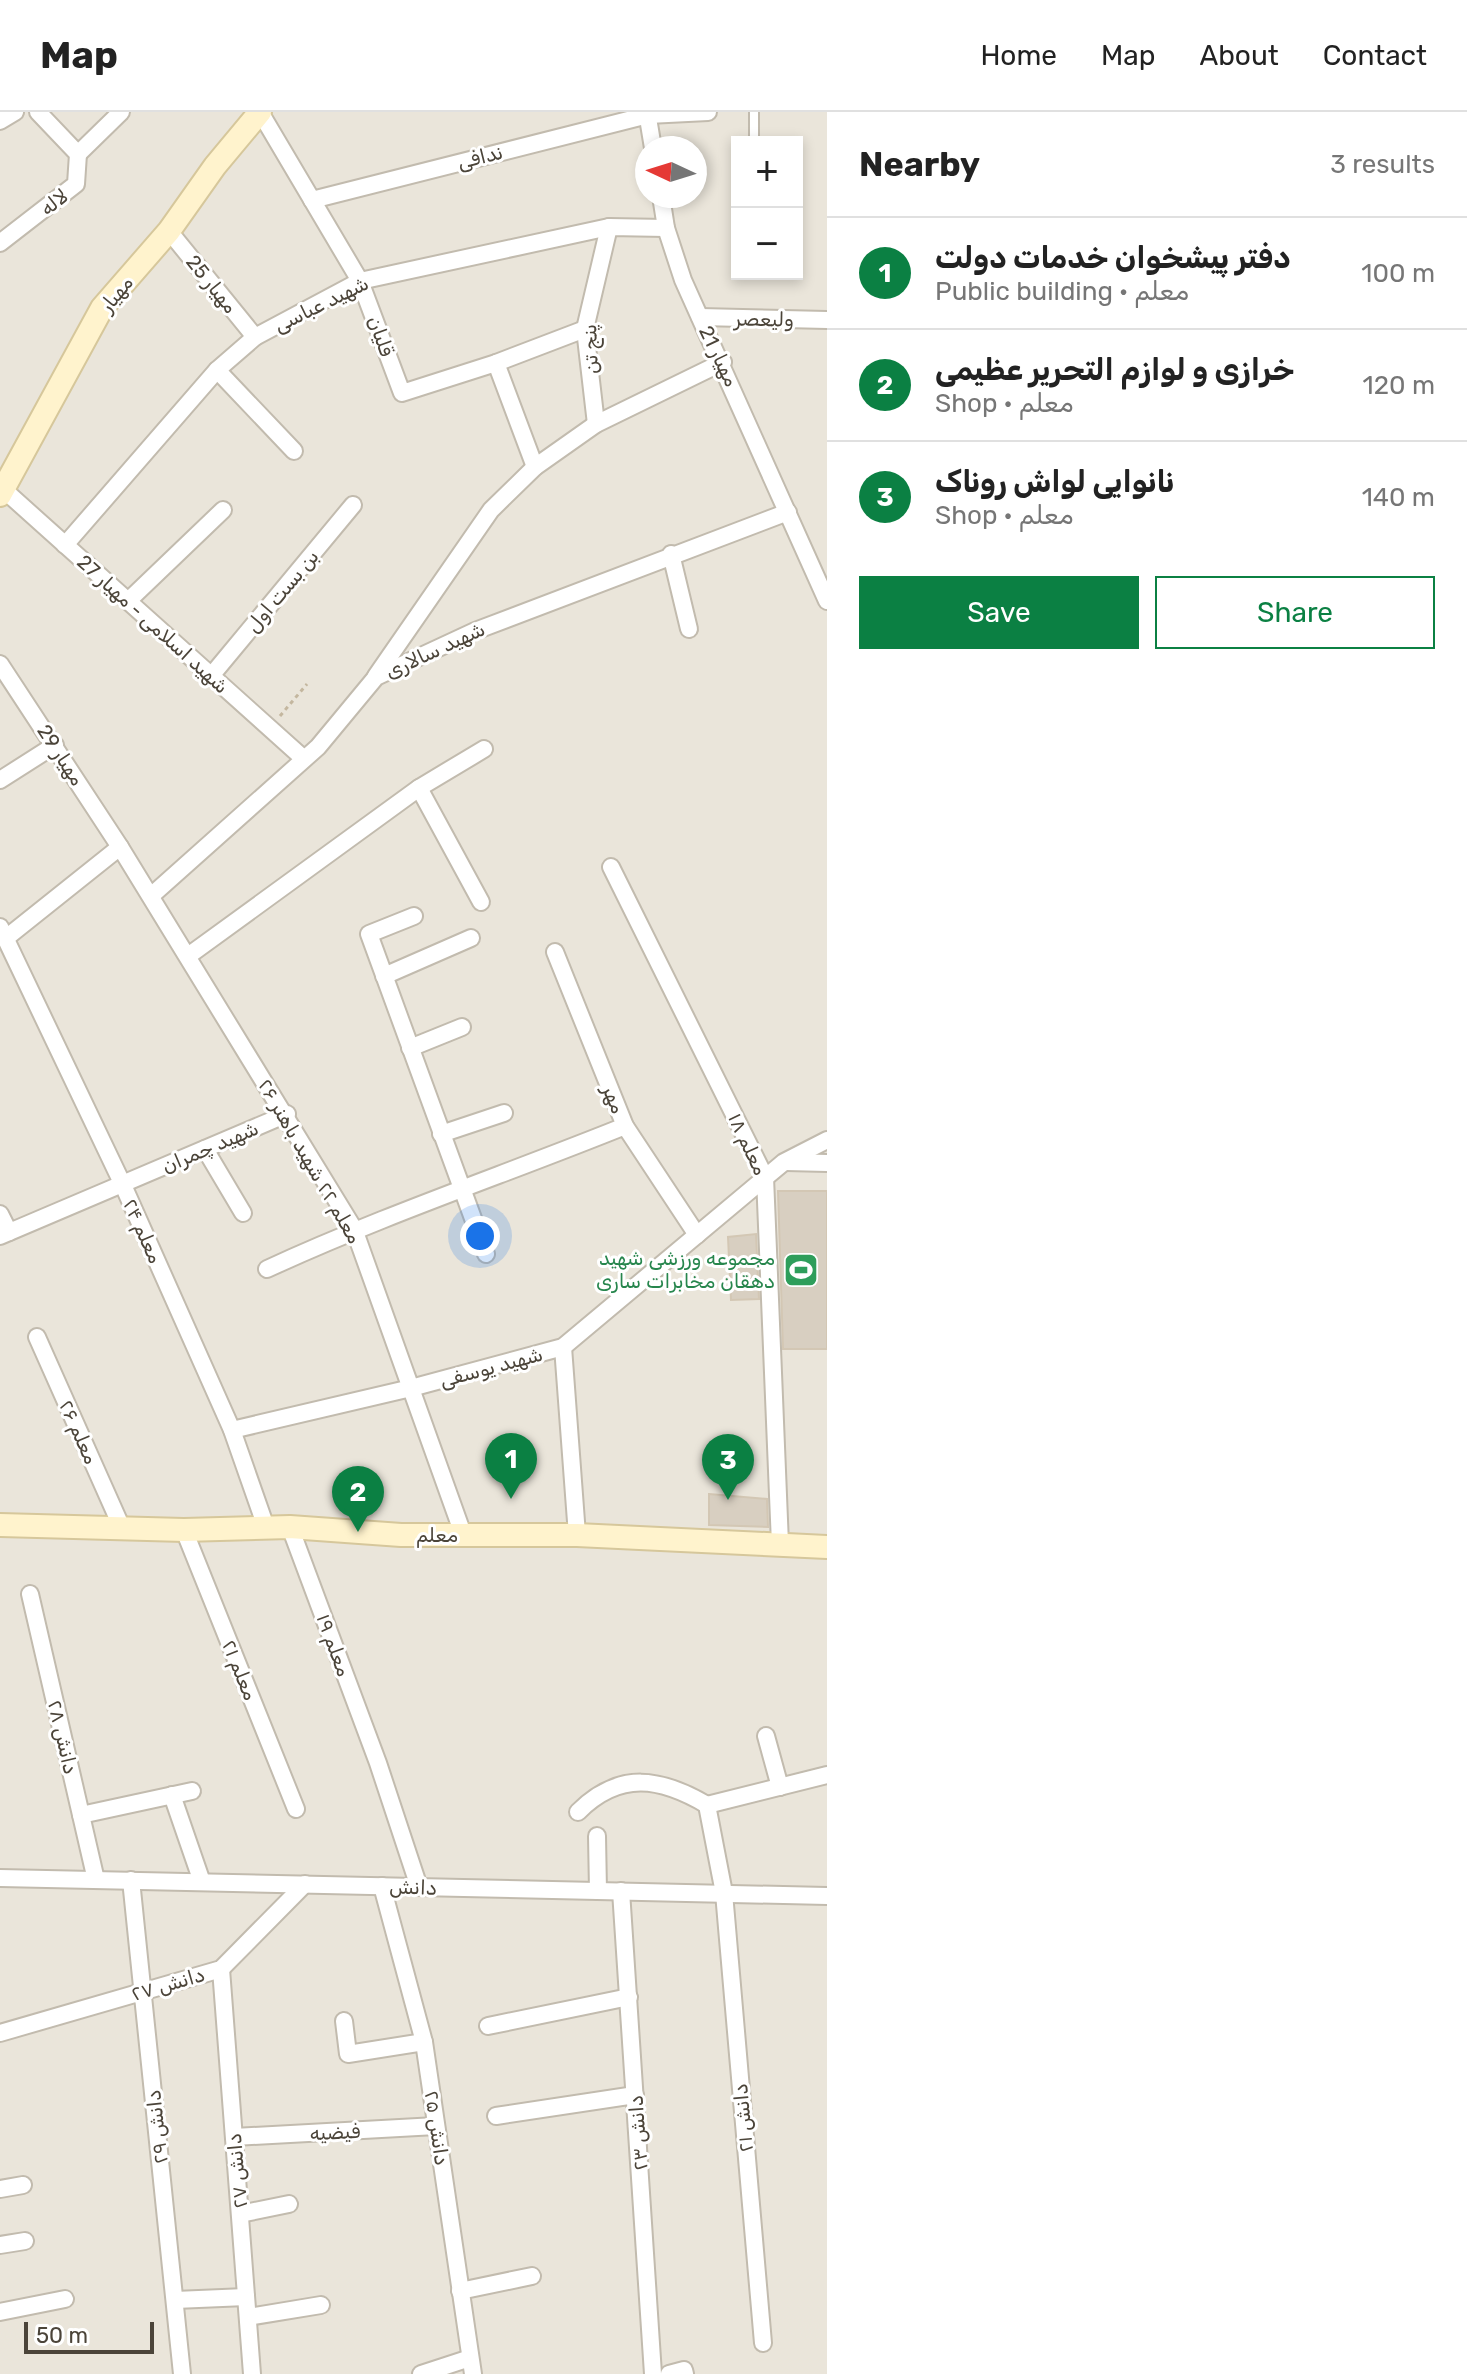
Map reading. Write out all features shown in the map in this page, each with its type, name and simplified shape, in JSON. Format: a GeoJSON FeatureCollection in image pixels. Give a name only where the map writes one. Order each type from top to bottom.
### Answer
{"type":"FeatureCollection","features":[{"type":"Feature","properties":{"kind":"main road","name":"مهیار"},"geometry":{"type":"LineString","coordinates":[[2,492],[102,308],[169,231],[215,166],[260,112]]}},
{"type":"Feature","properties":{"kind":"main road","name":"معلم"},"geometry":{"type":"LineString","coordinates":[[3,1521],[184,1530],[290,1527],[401,1535],[577,1535],[827,1547]]}},
{"type":"Feature","properties":{"kind":"street"},"geometry":{"type":"LineString","coordinates":[[0,121],[15,112]]}},
{"type":"Feature","properties":{"kind":"street"},"geometry":{"type":"LineString","coordinates":[[38,112],[78,154],[121,112]]}},
{"type":"Feature","properties":{"kind":"street","name":"قلیان"},"geometry":{"type":"LineString","coordinates":[[260,112],[360,281],[402,393],[496,363],[585,329]]}},
{"type":"Feature","properties":{"kind":"street","name":"ندافی"},"geometry":{"type":"LineString","coordinates":[[312,200],[648,113],[708,112]]}},
{"type":"Feature","properties":{"kind":"street"},"geometry":{"type":"LineString","coordinates":[[648,113],[651,136]]}},
{"type":"Feature","properties":{"kind":"street","name":"لاله"},"geometry":{"type":"LineString","coordinates":[[0,243],[76,184],[78,154]]}},
{"type":"Feature","properties":{"kind":"street","name":"مهیار 21"},"geometry":{"type":"LineString","coordinates":[[663,208],[666,228],[700,317],[723,362],[827,601]]}},
{"type":"Feature","properties":{"kind":"street","name":"شهید عباسی"},"geometry":{"type":"LineString","coordinates":[[65,545],[217,370],[255,337],[360,281],[609,227],[666,228]]}},
{"type":"Feature","properties":{"kind":"street","name":"پنج تن"},"geometry":{"type":"LineString","coordinates":[[596,424],[585,329],[609,227]]}},
{"type":"Feature","properties":{"kind":"street","name":"مهیار 25"},"geometry":{"type":"LineString","coordinates":[[169,231],[255,337]]}},
{"type":"Feature","properties":{"kind":"street","name":"ولیعصر"},"geometry":{"type":"LineString","coordinates":[[700,317],[827,320]]}},
{"type":"Feature","properties":{"kind":"street"},"geometry":{"type":"LineString","coordinates":[[376,677],[491,510],[535,467],[596,424],[723,362]]}},
{"type":"Feature","properties":{"kind":"street"},"geometry":{"type":"LineString","coordinates":[[496,363],[535,467]]}},
{"type":"Feature","properties":{"kind":"street"},"geometry":{"type":"LineString","coordinates":[[217,370],[294,451]]}},
{"type":"Feature","properties":{"kind":"street","name":"شهید اسلامی - مهیار 27"},"geometry":{"type":"LineString","coordinates":[[2,492],[303,758]]}},
{"type":"Feature","properties":{"kind":"street","name":"بن بست اول"},"geometry":{"type":"LineString","coordinates":[[211,676],[353,505]]}},
{"type":"Feature","properties":{"kind":"street"},"geometry":{"type":"LineString","coordinates":[[128,601],[223,510]]}},
{"type":"Feature","properties":{"kind":"street","name":"شهید سالاری"},"geometry":{"type":"LineString","coordinates":[[151,896],[318,747],[376,677],[475,631],[788,512]]}},
{"type":"Feature","properties":{"kind":"street"},"geometry":{"type":"LineString","coordinates":[[671,554],[689,629]]}},
{"type":"Feature","properties":{"kind":"street","name":"مهیار 29"},"geometry":{"type":"LineString","coordinates":[[0,664],[151,896]]}},
{"type":"Feature","properties":{"kind":"street"},"geometry":{"type":"LineString","coordinates":[[0,780],[55,745]]}},
{"type":"Feature","properties":{"kind":"street"},"geometry":{"type":"LineString","coordinates":[[188,956],[419,788],[484,749]]}},
{"type":"Feature","properties":{"kind":"street"},"geometry":{"type":"LineString","coordinates":[[419,788],[481,902]]}},
{"type":"Feature","properties":{"kind":"street"},"geometry":{"type":"LineString","coordinates":[[3,933],[120,847]]}},
{"type":"Feature","properties":{"kind":"street","name":"معلم ۱۸"},"geometry":{"type":"LineString","coordinates":[[611,867],[765,1177],[780,1544]]}},
{"type":"Feature","properties":{"kind":"street","name":"معلم ۲۲ شهید باهنر ۲۶"},"geometry":{"type":"LineString","coordinates":[[151,896],[287,1114],[354,1229],[463,1534]]}},
{"type":"Feature","properties":{"kind":"street"},"geometry":{"type":"LineString","coordinates":[[414,916],[369,934],[486,1254]]}},
{"type":"Feature","properties":{"kind":"street","name":"معلم ۲۴"},"geometry":{"type":"LineString","coordinates":[[3,933],[123,1185],[232,1430],[267,1530]]}},
{"type":"Feature","properties":{"kind":"street"},"geometry":{"type":"LineString","coordinates":[[384,976],[471,938]]}},
{"type":"Feature","properties":{"kind":"street","name":"مهر"},"geometry":{"type":"LineString","coordinates":[[555,952],[625,1126],[697,1235]]}},
{"type":"Feature","properties":{"kind":"street"},"geometry":{"type":"LineString","coordinates":[[410,1048],[462,1027]]}},
{"type":"Feature","properties":{"kind":"street"},"geometry":{"type":"LineString","coordinates":[[441,1134],[504,1113]]}},
{"type":"Feature","properties":{"kind":"street","name":"شهید چمران"},"geometry":{"type":"LineString","coordinates":[[4,1234],[287,1114]]}},
{"type":"Feature","properties":{"kind":"street"},"geometry":{"type":"LineString","coordinates":[[267,1269],[354,1229],[462,1192],[625,1126]]}},
{"type":"Feature","properties":{"kind":"street","name":"شهید یوسفی"},"geometry":{"type":"LineString","coordinates":[[232,1430],[411,1388],[563,1347],[784,1162],[827,1140]]}},
{"type":"Feature","properties":{"kind":"street"},"geometry":{"type":"LineString","coordinates":[[205,1149],[243,1213]]}},
{"type":"Feature","properties":{"kind":"street"},"geometry":{"type":"LineString","coordinates":[[784,1162],[827,1163]]}},
{"type":"Feature","properties":{"kind":"street"},"geometry":{"type":"LineString","coordinates":[[0,1214],[4,1234]]}},
{"type":"Feature","properties":{"kind":"street","name":"معلم ۲۶"},"geometry":{"type":"LineString","coordinates":[[37,1337],[122,1528]]}},
{"type":"Feature","properties":{"kind":"street"},"geometry":{"type":"LineString","coordinates":[[563,1347],[577,1535]]}},
{"type":"Feature","properties":{"kind":"street","name":"معلم ۱۹"},"geometry":{"type":"LineString","coordinates":[[290,1527],[378,1763],[419,1887]]}},
{"type":"Feature","properties":{"kind":"street","name":"معلم ۲۱"},"geometry":{"type":"LineString","coordinates":[[184,1530],[296,1809]]}},
{"type":"Feature","properties":{"kind":"street","name":"دانش ۲۸"},"geometry":{"type":"LineString","coordinates":[[30,1594],[96,1880]]}},
{"type":"Feature","properties":{"kind":"street"},"geometry":{"type":"LineString","coordinates":[[766,1736],[780,1787]]}},
{"type":"Feature","properties":{"kind":"street"},"geometry":{"type":"LineString","coordinates":[[578,1812],[592,1798],[615,1787],[650,1780],[679,1789],[707,1805],[827,1775]]}},
{"type":"Feature","properties":{"kind":"street"},"geometry":{"type":"LineString","coordinates":[[81,1815],[192,1791]]}},
{"type":"Feature","properties":{"kind":"street"},"geometry":{"type":"LineString","coordinates":[[172,1795],[202,1882]]}},
{"type":"Feature","properties":{"kind":"street","name":"دانش ٢١"},"geometry":{"type":"LineString","coordinates":[[707,1805],[724,1893],[763,2343]]}},
{"type":"Feature","properties":{"kind":"street"},"geometry":{"type":"LineString","coordinates":[[597,1836],[598,1891]]}},
{"type":"Feature","properties":{"kind":"street","name":"دانش"},"geometry":{"type":"LineString","coordinates":[[0,1878],[827,1896]]}},
{"type":"Feature","properties":{"kind":"street","name":"دانش ٢٩"},"geometry":{"type":"LineString","coordinates":[[131,1880],[182,2374]]}},
{"type":"Feature","properties":{"kind":"street","name":"دانش ۲۷"},"geometry":{"type":"LineString","coordinates":[[0,2033],[221,1969],[305,1884]]}},
{"type":"Feature","properties":{"kind":"street","name":"دانش ۲۵"},"geometry":{"type":"LineString","coordinates":[[382,1886],[424,2042],[472,2366]]}},
{"type":"Feature","properties":{"kind":"street","name":"دانش ٢٣"},"geometry":{"type":"LineString","coordinates":[[621,1891],[653,2374]]}},
{"type":"Feature","properties":{"kind":"street","name":"دانش ٢٧"},"geometry":{"type":"LineString","coordinates":[[221,1969],[252,2374]]}},
{"type":"Feature","properties":{"kind":"street"},"geometry":{"type":"LineString","coordinates":[[488,2026],[629,1997]]}},
{"type":"Feature","properties":{"kind":"street"},"geometry":{"type":"LineString","coordinates":[[344,2021],[348,2054],[424,2042]]}},
{"type":"Feature","properties":{"kind":"street"},"geometry":{"type":"LineString","coordinates":[[496,2116],[635,2095]]}},
{"type":"Feature","properties":{"kind":"street","name":"فیضیه"},"geometry":{"type":"LineString","coordinates":[[234,2137],[436,2126]]}},
{"type":"Feature","properties":{"kind":"street"},"geometry":{"type":"LineString","coordinates":[[0,2189],[23,2185]]}},
{"type":"Feature","properties":{"kind":"street"},"geometry":{"type":"LineString","coordinates":[[240,2214],[289,2204]]}},
{"type":"Feature","properties":{"kind":"street"},"geometry":{"type":"LineString","coordinates":[[0,2245],[25,2241]]}},
{"type":"Feature","properties":{"kind":"street"},"geometry":{"type":"LineString","coordinates":[[460,2291],[532,2276]]}},
{"type":"Feature","properties":{"kind":"street"},"geometry":{"type":"LineString","coordinates":[[175,2300],[246,2297]]}},
{"type":"Feature","properties":{"kind":"street"},"geometry":{"type":"LineString","coordinates":[[0,2312],[65,2299]]}},
{"type":"Feature","properties":{"kind":"street"},"geometry":{"type":"LineString","coordinates":[[248,2317],[321,2305]]}},
{"type":"Feature","properties":{"kind":"street"},"geometry":{"type":"LineString","coordinates":[[421,2374],[472,2366]]}},
{"type":"Feature","properties":{"kind":"lane"},"geometry":{"type":"LineString","coordinates":[[754,112],[754,136]]}},
{"type":"Feature","properties":{"kind":"path"},"geometry":{"type":"LineString","coordinates":[[270,728],[307,684]]}},
{"type":"Feature","properties":{"kind":"shaded area"},"geometry":{"type":"Polygon","coordinates":[[[0,112],[827,112],[827,2374],[0,2374],[0,112]]]}},
{"type":"Feature","properties":{"kind":"building","name":"مجموعه ورزشی شهید دهقان مخابرات ساری"},"geometry":{"type":"Polygon","coordinates":[[[778,1191],[827,1191],[827,1349],[783,1349],[778,1191]]]}},
{"type":"Feature","properties":{"kind":"building"},"geometry":{"type":"Polygon","coordinates":[[[756,1234],[759,1299],[731,1300],[728,1237],[756,1234]]]}},
{"type":"Feature","properties":{"kind":"building"},"geometry":{"type":"Polygon","coordinates":[[[709,1494],[767,1499],[768,1527],[709,1525],[709,1494]]]}},
{"type":"Feature","properties":{"kind":"place","name":"مجموعه ورزشی شهید دهقان مخابرات ساری"},"geometry":{"type":"Point","coordinates":[801,1270]}},
{"type":"Feature","properties":{"kind":"place","name":"دفتر پیشخوان خدمات دولت"},"geometry":{"type":"Point","coordinates":[511,1499]}},
{"type":"Feature","properties":{"kind":"place","name":"نانوایی لواش روناک"},"geometry":{"type":"Point","coordinates":[728,1500]}},
{"type":"Feature","properties":{"kind":"place","name":"خرازی و لوازم التحریر عظیمی"},"geometry":{"type":"Point","coordinates":[358,1532]}}]}
